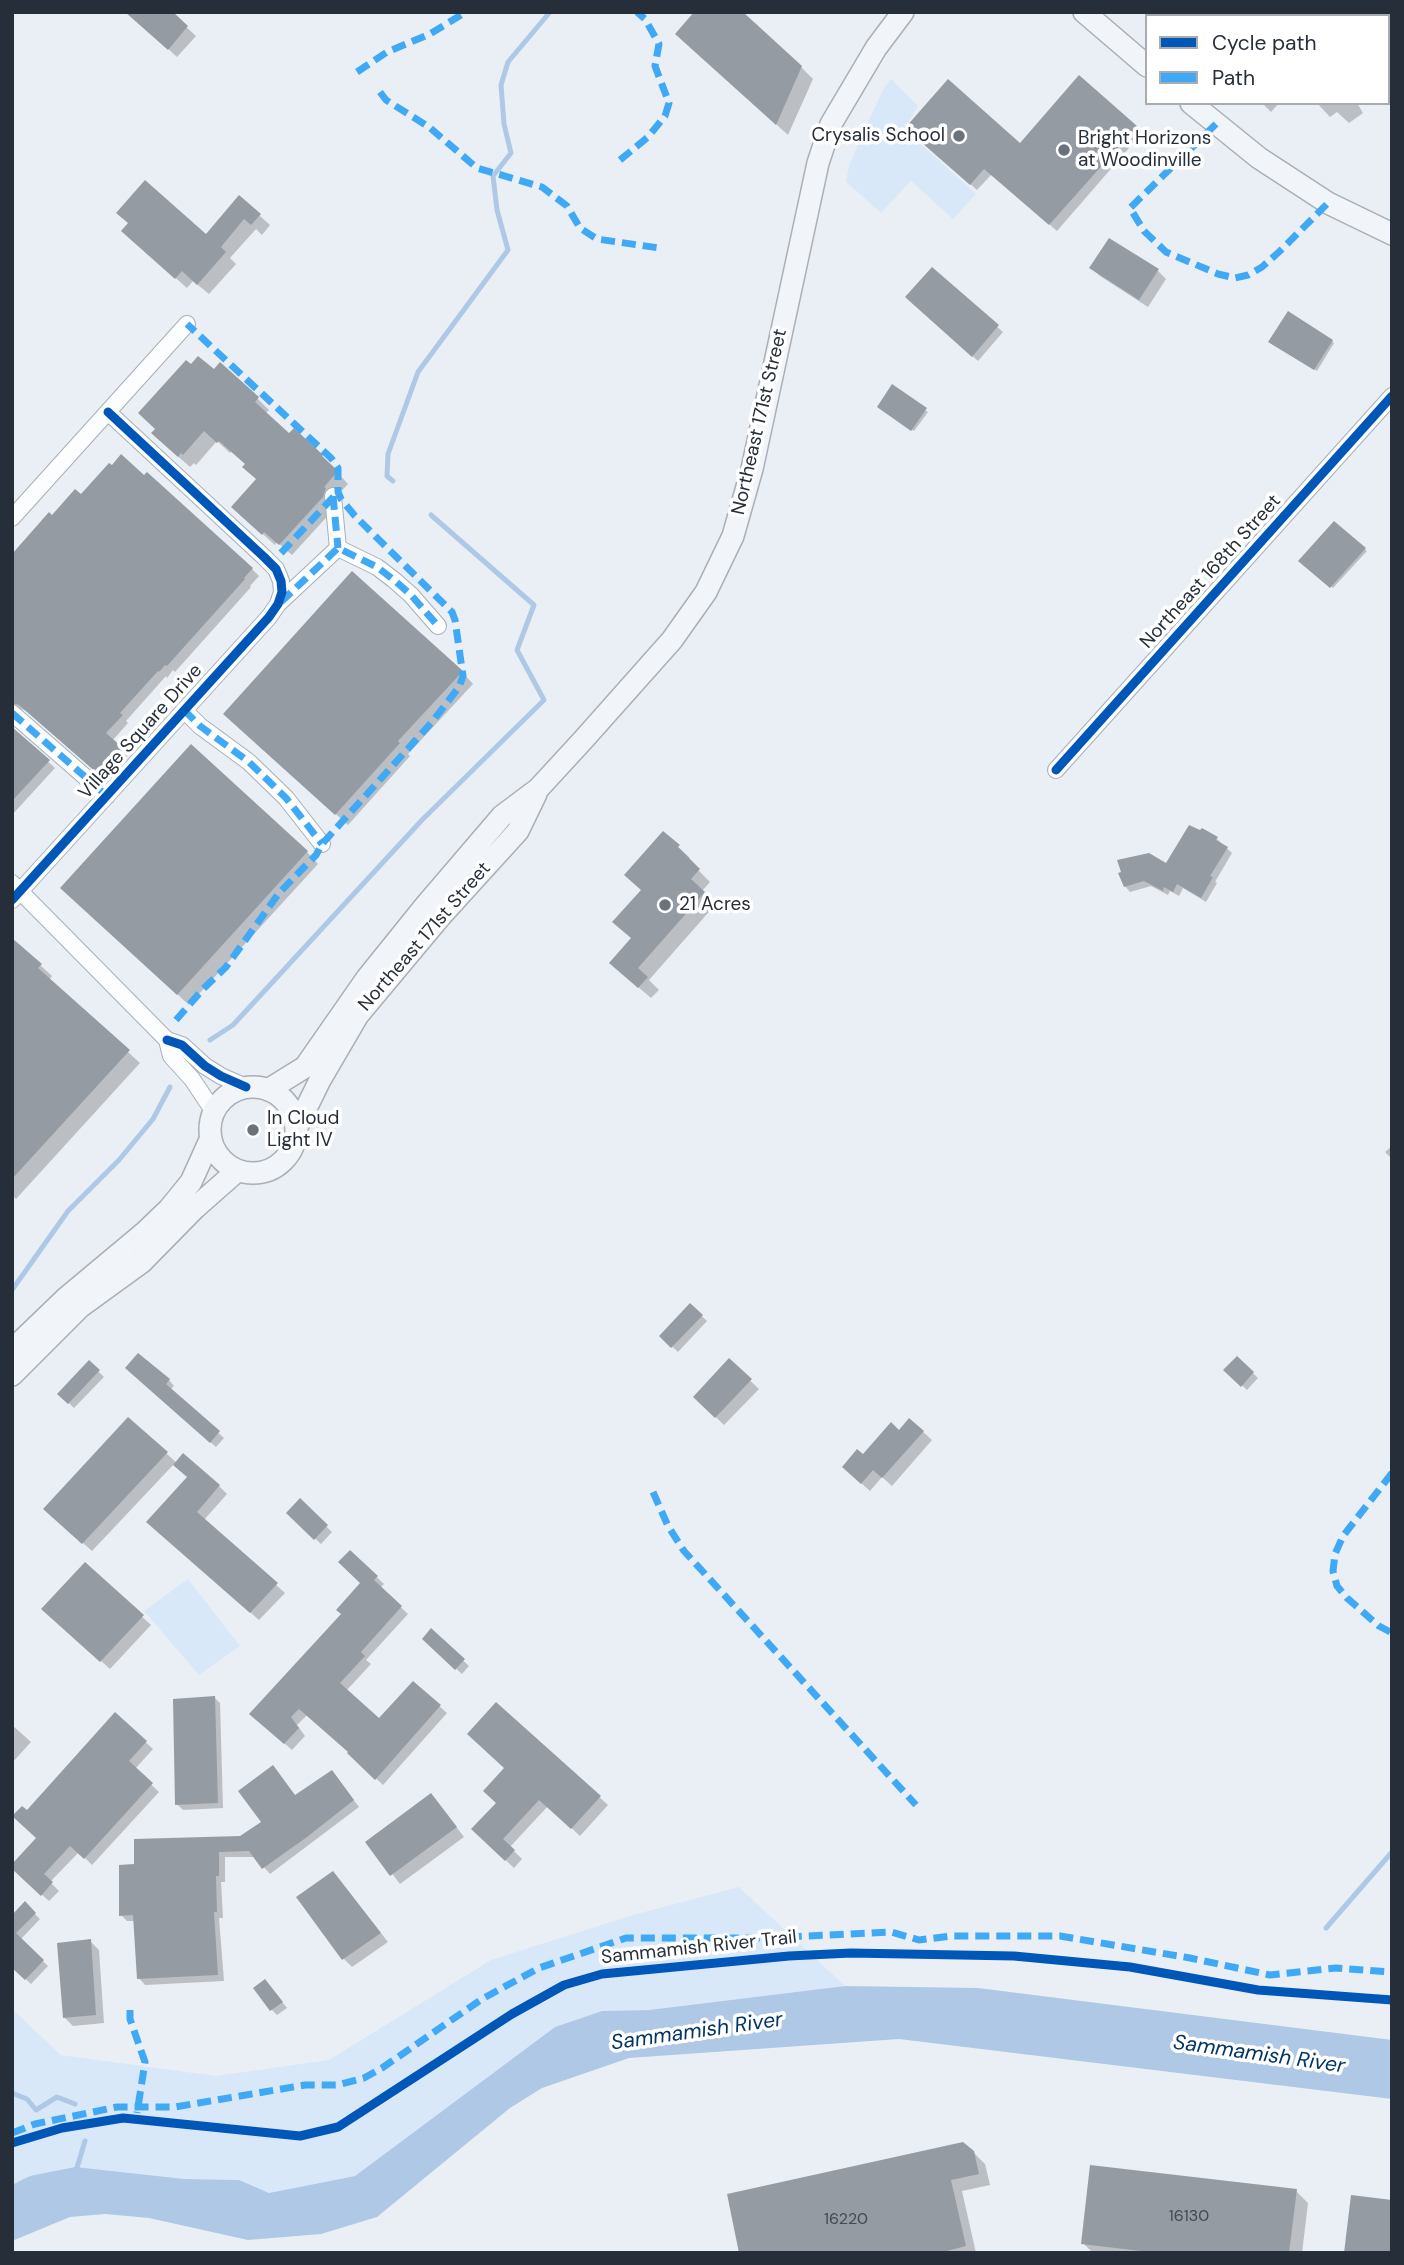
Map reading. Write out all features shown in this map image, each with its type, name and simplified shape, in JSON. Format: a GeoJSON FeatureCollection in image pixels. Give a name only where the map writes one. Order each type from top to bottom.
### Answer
{"type":"FeatureCollection","features":[{"type":"Feature","properties":{"kind":"main road","name":"Northeast 171st Street"},"geometry":{"type":"LineString","coordinates":[[268,1090],[305,1068],[367,978],[425,906],[502,816],[538,789],[672,640],[706,592],[733,536],[752,469],[818,163],[831,124],[876,48],[903,12]]}},
{"type":"Feature","properties":{"kind":"main road"},"geometry":{"type":"LineString","coordinates":[[1084,12],[1145,64]]}},
{"type":"Feature","properties":{"kind":"main road"},"geometry":{"type":"LineString","coordinates":[[1193,105],[1259,158],[1328,203],[1383,230]]}},
{"type":"Feature","properties":{"kind":"main road","name":"Northeast 171st Street"},"geometry":{"type":"LineString","coordinates":[[297,1127],[320,1080],[358,1015],[439,918],[518,831],[538,789]]}},
{"type":"Feature","properties":{"kind":"main road"},"geometry":{"type":"LineString","coordinates":[[246,1087],[268,1090],[286,1101],[293,1112],[297,1127],[295,1142],[289,1155],[279,1166],[251,1174],[237,1171],[225,1164],[216,1153],[210,1126],[214,1112],[233,1092],[246,1087]]}},
{"type":"Feature","properties":{"kind":"main road"},"geometry":{"type":"LineString","coordinates":[[12,1350],[169,1209],[191,1182],[211,1140]]}},
{"type":"Feature","properties":{"kind":"main road"},"geometry":{"type":"LineString","coordinates":[[12,1375],[80,1307],[142,1262],[195,1208],[237,1171]]}},
{"type":"Feature","properties":{"kind":"street"},"geometry":{"type":"LineString","coordinates":[[12,518],[187,324]]}},
{"type":"Feature","properties":{"kind":"street","name":"Northeast 168th Street"},"geometry":{"type":"LineString","coordinates":[[1056,770],[1392,396]]}},
{"type":"Feature","properties":{"kind":"street"},"geometry":{"type":"LineString","coordinates":[[108,412],[276,569],[282,592],[278,604]]}},
{"type":"Feature","properties":{"kind":"street"},"geometry":{"type":"LineString","coordinates":[[332,496],[338,548],[377,567],[394,580],[438,626]]}},
{"type":"Feature","properties":{"kind":"street","name":"Village Square Drive"},"geometry":{"type":"LineString","coordinates":[[15,892],[107,796],[278,604],[338,548]]}},
{"type":"Feature","properties":{"kind":"street"},"geometry":{"type":"LineString","coordinates":[[184,710],[200,726],[249,762],[286,798],[322,844]]}},
{"type":"Feature","properties":{"kind":"street"},"geometry":{"type":"LineString","coordinates":[[12,713],[107,796]]}},
{"type":"Feature","properties":{"kind":"street"},"geometry":{"type":"LineString","coordinates":[[15,892],[167,1040],[182,1045],[205,1066],[246,1087]]}},
{"type":"Feature","properties":{"kind":"street"},"geometry":{"type":"LineString","coordinates":[[167,1040],[171,1056],[192,1079],[214,1112]]}},
{"type":"Feature","properties":{"kind":"shaded area"},"geometry":{"type":"Polygon","coordinates":[[[891,79],[918,106],[904,129],[976,194],[953,219],[911,181],[881,213],[846,182],[849,166],[865,128],[891,79]]]}},
{"type":"Feature","properties":{"kind":"shaded area"},"geometry":{"type":"Polygon","coordinates":[[[188,1579],[240,1646],[199,1675],[144,1611],[188,1579]]]}},
{"type":"Feature","properties":{"kind":"shaded area"},"geometry":{"type":"Polygon","coordinates":[[[739,1887],[845,1986],[649,2010],[602,2011],[555,2027],[355,2176],[269,2193],[239,2180],[30,2176],[12,2185],[12,2009],[61,2055],[216,2076],[329,2060],[491,1960],[633,1915],[739,1887]]]}},
{"type":"Feature","properties":{"kind":"water","name":"Sammamish River"},"geometry":{"type":"Polygon","coordinates":[[[845,1986],[978,1988],[1392,2040],[1392,2099],[899,2039],[629,2058],[542,2088],[510,2108],[377,2217],[321,2234],[248,2240],[149,2218],[105,2214],[70,2217],[12,2241],[12,2185],[30,2176],[75,2167],[184,2179],[239,2180],[269,2193],[355,2176],[555,2027],[602,2011],[649,2010],[845,1986]]]}},
{"type":"Feature","properties":{"kind":"building"},"geometry":{"type":"Polygon","coordinates":[[[125,12],[173,12],[188,26],[168,50],[125,12]]]}},
{"type":"Feature","properties":{"kind":"building"},"geometry":{"type":"Polygon","coordinates":[[[694,12],[743,12],[802,66],[776,125],[675,34],[694,12]]]}},
{"type":"Feature","properties":{"kind":"building","name":"Bright Horizons at Woodinville"},"geometry":{"type":"Polygon","coordinates":[[[1079,75],[1137,126],[1049,225],[984,169],[970,185],[905,128],[948,79],[1020,143],[1079,75]]]}},
{"type":"Feature","properties":{"kind":"building"},"geometry":{"type":"Polygon","coordinates":[[[145,180],[206,234],[239,195],[261,214],[251,225],[244,219],[221,247],[226,252],[197,285],[182,271],[175,279],[121,231],[128,223],[116,213],[145,180]]]}},
{"type":"Feature","properties":{"kind":"building"},"geometry":{"type":"Polygon","coordinates":[[[1109,238],[1159,269],[1139,300],[1089,268],[1109,238]]]}},
{"type":"Feature","properties":{"kind":"building"},"geometry":{"type":"Polygon","coordinates":[[[932,267],[999,325],[972,357],[905,297],[932,267]]]}},
{"type":"Feature","properties":{"kind":"building"},"geometry":{"type":"Polygon","coordinates":[[[1288,311],[1333,340],[1314,370],[1268,342],[1288,311]]]}},
{"type":"Feature","properties":{"kind":"building"},"geometry":{"type":"Polygon","coordinates":[[[198,356],[214,369],[220,362],[259,397],[255,402],[289,433],[294,428],[338,471],[324,487],[323,497],[279,545],[264,532],[262,535],[231,507],[256,479],[242,467],[245,464],[204,431],[183,455],[181,453],[178,457],[151,433],[155,429],[138,413],[186,360],[191,364],[198,356]]]}},
{"type":"Feature","properties":{"kind":"building"},"geometry":{"type":"Polygon","coordinates":[[[892,384],[927,408],[911,431],[877,407],[892,384]]]}},
{"type":"Feature","properties":{"kind":"building"},"geometry":{"type":"Polygon","coordinates":[[[121,454],[144,475],[147,472],[253,568],[167,666],[158,671],[120,713],[123,715],[106,733],[122,747],[98,774],[19,705],[12,703],[12,554],[49,512],[52,515],[75,489],[81,494],[109,463],[112,465],[121,454]]]}},
{"type":"Feature","properties":{"kind":"building"},"geometry":{"type":"Polygon","coordinates":[[[1334,521],[1366,548],[1330,588],[1298,561],[1334,521]]]}},
{"type":"Feature","properties":{"kind":"building"},"geometry":{"type":"Polygon","coordinates":[[[352,571],[463,671],[335,815],[223,714],[352,571]]]}},
{"type":"Feature","properties":{"kind":"building"},"geometry":{"type":"Polygon","coordinates":[[[12,727],[50,760],[12,801],[12,727]]]}},
{"type":"Feature","properties":{"kind":"building"},"geometry":{"type":"Polygon","coordinates":[[[191,744],[308,851],[177,995],[60,888],[191,744]]]}},
{"type":"Feature","properties":{"kind":"building"},"geometry":{"type":"Polygon","coordinates":[[[1189,825],[1200,830],[1202,828],[1218,837],[1216,840],[1228,847],[1210,876],[1213,877],[1201,898],[1177,884],[1173,892],[1164,887],[1163,891],[1144,881],[1124,887],[1118,873],[1121,872],[1117,860],[1149,853],[1166,863],[1189,825]]]}},
{"type":"Feature","properties":{"kind":"building"},"geometry":{"type":"Polygon","coordinates":[[[663,831],[680,845],[678,847],[700,869],[691,879],[705,892],[638,968],[648,977],[638,988],[609,963],[631,938],[612,922],[641,890],[624,875],[663,831]]]}},
{"type":"Feature","properties":{"kind":"building"},"geometry":{"type":"Polygon","coordinates":[[[12,938],[42,964],[38,968],[130,1050],[12,1179],[12,938]]]}},
{"type":"Feature","properties":{"kind":"building"},"geometry":{"type":"Polygon","coordinates":[[[690,1303],[703,1315],[671,1348],[659,1336],[690,1303]]]}},
{"type":"Feature","properties":{"kind":"building"},"geometry":{"type":"Polygon","coordinates":[[[138,1353],[170,1379],[166,1384],[220,1431],[210,1443],[125,1368],[138,1353]]]}},
{"type":"Feature","properties":{"kind":"building"},"geometry":{"type":"Polygon","coordinates":[[[1237,1356],[1254,1372],[1241,1387],[1223,1370],[1237,1356]]]}},
{"type":"Feature","properties":{"kind":"building"},"geometry":{"type":"Polygon","coordinates":[[[729,1358],[752,1379],[715,1418],[693,1397],[729,1358]]]}},
{"type":"Feature","properties":{"kind":"building"},"geometry":{"type":"Polygon","coordinates":[[[89,1360],[100,1370],[68,1404],[57,1394],[89,1360]]]}},
{"type":"Feature","properties":{"kind":"building"},"geometry":{"type":"Polygon","coordinates":[[[128,1417],[168,1452],[82,1544],[43,1509],[128,1417]]]}},
{"type":"Feature","properties":{"kind":"building"},"geometry":{"type":"Polygon","coordinates":[[[909,1418],[924,1431],[882,1478],[873,1470],[861,1484],[842,1467],[857,1449],[863,1454],[891,1422],[899,1430],[909,1418]]]}},
{"type":"Feature","properties":{"kind":"building"},"geometry":{"type":"Polygon","coordinates":[[[183,1453],[220,1485],[197,1512],[278,1583],[250,1613],[146,1522],[187,1477],[173,1465],[183,1453]]]}},
{"type":"Feature","properties":{"kind":"building"},"geometry":{"type":"Polygon","coordinates":[[[300,1498],[328,1525],[314,1540],[286,1513],[300,1498]]]}},
{"type":"Feature","properties":{"kind":"building"},"geometry":{"type":"Polygon","coordinates":[[[350,1550],[378,1576],[374,1580],[402,1606],[361,1652],[365,1656],[340,1683],[379,1718],[413,1681],[441,1705],[375,1780],[299,1709],[291,1717],[299,1728],[284,1744],[249,1714],[341,1614],[336,1610],[360,1583],[338,1562],[350,1550]]]}},
{"type":"Feature","properties":{"kind":"building"},"geometry":{"type":"Polygon","coordinates":[[[85,1562],[144,1615],[100,1662],[41,1609],[85,1562]]]}},
{"type":"Feature","properties":{"kind":"building"},"geometry":{"type":"Polygon","coordinates":[[[431,1628],[465,1659],[455,1670],[422,1639],[431,1628]]]}},
{"type":"Feature","properties":{"kind":"building"},"geometry":{"type":"Polygon","coordinates":[[[215,1696],[218,1803],[175,1805],[173,1699],[215,1696]]]}},
{"type":"Feature","properties":{"kind":"building"},"geometry":{"type":"Polygon","coordinates":[[[496,1702],[601,1796],[571,1829],[539,1800],[503,1839],[515,1850],[505,1861],[471,1829],[496,1803],[483,1791],[504,1768],[467,1734],[496,1702]]]}},
{"type":"Feature","properties":{"kind":"building"},"geometry":{"type":"Polygon","coordinates":[[[115,1712],[147,1741],[129,1761],[153,1783],[84,1859],[70,1846],[44,1874],[53,1882],[41,1896],[12,1869],[12,1864],[36,1838],[12,1816],[22,1806],[27,1810],[115,1712]]]}},
{"type":"Feature","properties":{"kind":"building"},"geometry":{"type":"Polygon","coordinates":[[[273,1765],[295,1795],[332,1770],[354,1800],[262,1869],[249,1851],[219,1852],[219,1876],[216,1876],[217,1912],[214,1912],[218,1975],[137,1979],[133,1915],[119,1916],[119,1865],[134,1864],[134,1839],[240,1836],[261,1822],[238,1791],[273,1765]]]}},
{"type":"Feature","properties":{"kind":"building"},"geometry":{"type":"Polygon","coordinates":[[[431,1793],[457,1827],[390,1876],[365,1842],[431,1793]]]}},
{"type":"Feature","properties":{"kind":"building"},"geometry":{"type":"Polygon","coordinates":[[[333,1871],[381,1933],[342,1960],[296,1897],[333,1871]]]}},
{"type":"Feature","properties":{"kind":"building"},"geometry":{"type":"Polygon","coordinates":[[[25,1901],[36,1913],[16,1933],[44,1960],[25,1980],[12,1968],[12,1915],[25,1901]]]}},
{"type":"Feature","properties":{"kind":"building"},"geometry":{"type":"Polygon","coordinates":[[[91,1939],[96,2015],[63,2018],[57,1943],[91,1939]]]}},
{"type":"Feature","properties":{"kind":"building"},"geometry":{"type":"Polygon","coordinates":[[[265,1979],[283,2002],[270,2011],[253,1988],[265,1979]]]}},
{"type":"Feature","properties":{"kind":"building"},"geometry":{"type":"Polygon","coordinates":[[[963,2142],[974,2151],[979,2174],[951,2180],[966,2246],[939,2253],[739,2253],[727,2194],[963,2142]]]}},
{"type":"Feature","properties":{"kind":"building"},"geometry":{"type":"Polygon","coordinates":[[[1090,2165],[1297,2189],[1289,2253],[1158,2253],[1081,2244],[1090,2165]]]}},
{"type":"Feature","properties":{"kind":"building"},"geometry":{"type":"Polygon","coordinates":[[[1351,2195],[1392,2200],[1392,2253],[1344,2253],[1351,2195]]]}},
{"type":"Feature","properties":{"kind":"waterway"},"geometry":{"type":"LineString","coordinates":[[393,481],[387,476],[388,454],[418,372],[508,250],[497,210],[493,176],[511,153],[504,124],[501,85],[508,62],[550,12]]}},
{"type":"Feature","properties":{"kind":"waterway"},"geometry":{"type":"LineString","coordinates":[[210,1040],[233,1025],[422,820],[544,700],[517,650],[534,605],[431,515]]}},
{"type":"Feature","properties":{"kind":"waterway"},"geometry":{"type":"LineString","coordinates":[[12,1290],[68,1211],[119,1160],[153,1119],[170,1087]]}},
{"type":"Feature","properties":{"kind":"waterway"},"geometry":{"type":"LineString","coordinates":[[1326,1928],[1392,1852]]}},
{"type":"Feature","properties":{"kind":"waterway"},"geometry":{"type":"LineString","coordinates":[[12,2093],[27,2099],[36,2110],[57,2097],[75,2104]]}},
{"type":"Feature","properties":{"kind":"waterway"},"geometry":{"type":"LineString","coordinates":[[76,2171],[85,2141]]}},
{"type":"Feature","properties":{"kind":"marked path"},"geometry":{"type":"LineString","coordinates":[[357,72],[387,52],[430,34],[466,12]]}},
{"type":"Feature","properties":{"kind":"marked path"},"geometry":{"type":"LineString","coordinates":[[620,160],[648,137],[665,116],[669,103],[655,66],[659,44],[645,19],[637,12]]}},
{"type":"Feature","properties":{"kind":"marked path"},"geometry":{"type":"LineString","coordinates":[[380,92],[386,100],[429,127],[477,168],[542,187],[567,206],[580,228],[597,239],[659,248]]}},
{"type":"Feature","properties":{"kind":"marked path"},"geometry":{"type":"LineString","coordinates":[[1216,124],[1130,208],[1144,231],[1166,252],[1218,274],[1235,278],[1248,275],[1280,251],[1328,203]]}},
{"type":"Feature","properties":{"kind":"marked path"},"geometry":{"type":"LineString","coordinates":[[176,1020],[226,967],[279,893],[316,855],[322,844],[432,722],[459,687],[463,676],[452,612],[341,499],[338,492],[338,468],[331,458],[187,324]]}},
{"type":"Feature","properties":{"kind":"marked path"},"geometry":{"type":"LineString","coordinates":[[281,553],[338,492]]}},
{"type":"Feature","properties":{"kind":"marked path"},"geometry":{"type":"LineString","coordinates":[[333,496],[338,548]]}},
{"type":"Feature","properties":{"kind":"marked path"},"geometry":{"type":"LineString","coordinates":[[281,602],[338,548],[377,567],[394,580],[438,626]]}},
{"type":"Feature","properties":{"kind":"marked path"},"geometry":{"type":"LineString","coordinates":[[184,710],[200,726],[249,762],[286,798],[322,844]]}},
{"type":"Feature","properties":{"kind":"marked path"},"geometry":{"type":"LineString","coordinates":[[12,713],[107,796]]}},
{"type":"Feature","properties":{"kind":"marked path"},"geometry":{"type":"LineString","coordinates":[[1392,1473],[1343,1536],[1335,1554],[1333,1571],[1337,1586],[1347,1598],[1379,1626],[1392,1633]]}},
{"type":"Feature","properties":{"kind":"marked path"},"geometry":{"type":"LineString","coordinates":[[653,1492],[668,1526],[684,1551],[916,1805]]}},
{"type":"Feature","properties":{"kind":"marked path"},"geometry":{"type":"LineString","coordinates":[[12,2133],[35,2124],[117,2107],[175,2107],[305,2085],[337,2085],[364,2078],[482,1999],[539,1968],[626,1938],[764,1938],[891,1932],[919,1940],[951,1936],[1060,1936],[1190,1958],[1270,1975],[1336,1968],[1392,1972]]}},
{"type":"Feature","properties":{"kind":"marked path"},"geometry":{"type":"LineString","coordinates":[[130,2010],[130,2019],[145,2062],[137,2113]]}},
{"type":"Feature","properties":{"kind":"cycle path"},"geometry":{"type":"LineString","coordinates":[[1056,770],[1392,396]]}},
{"type":"Feature","properties":{"kind":"cycle path"},"geometry":{"type":"LineString","coordinates":[[12,900],[269,617],[282,592],[276,569],[108,412]]}},
{"type":"Feature","properties":{"kind":"cycle path"},"geometry":{"type":"LineString","coordinates":[[167,1040],[182,1045],[205,1066],[246,1087]]}},
{"type":"Feature","properties":{"kind":"cycle path","name":"Sammamish River Trail"},"geometry":{"type":"LineString","coordinates":[[12,2143],[62,2128],[123,2118],[300,2136],[338,2127],[512,2014],[564,1985],[602,1974],[789,1956],[851,1953],[1014,1956],[1130,1967],[1258,1990],[1392,2000]]}},
{"type":"Feature","properties":{"kind":"place","name":"Crysalis School"},"geometry":{"type":"Point","coordinates":[959,136]}},
{"type":"Feature","properties":{"kind":"place","name":"Bright Horizons at Woodinville"},"geometry":{"type":"Point","coordinates":[1064,150]}},
{"type":"Feature","properties":{"kind":"place","name":"21 Acres"},"geometry":{"type":"Point","coordinates":[665,905]}},
{"type":"Feature","properties":{"kind":"place","name":"In Cloud Light IV"},"geometry":{"type":"Point","coordinates":[253,1130]}}]}
